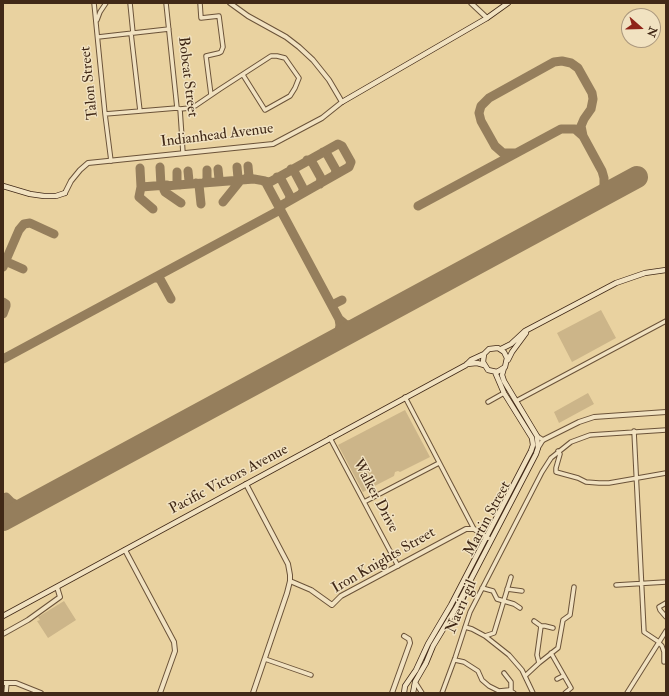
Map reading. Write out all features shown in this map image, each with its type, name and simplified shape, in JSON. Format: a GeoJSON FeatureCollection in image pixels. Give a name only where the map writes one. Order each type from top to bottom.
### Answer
{"type":"FeatureCollection","features":[{"type":"Feature","properties":{"kind":"main road","name":"Indianhead Avenue"},"geometry":{"type":"LineString","coordinates":[[342,102],[487,18],[508,3]]}},
{"type":"Feature","properties":{"kind":"main road","name":"Indianhead Avenue"},"geometry":{"type":"LineString","coordinates":[[3,186],[30,194],[44,196],[56,196],[65,193]]}},
{"type":"Feature","properties":{"kind":"main road"},"geometry":{"type":"LineString","coordinates":[[505,367],[501,371],[495,372],[488,370],[484,365],[484,354],[492,348],[501,349],[511,344],[530,329],[616,284],[645,273],[666,270]]}},
{"type":"Feature","properties":{"kind":"main road"},"geometry":{"type":"LineString","coordinates":[[530,329],[512,352],[502,373],[504,381],[537,436],[538,448]]}},
{"type":"Feature","properties":{"kind":"main road"},"geometry":{"type":"LineString","coordinates":[[501,349],[506,354],[507,361]]}},
{"type":"Feature","properties":{"kind":"main road","name":"Pacific Victors Avenue"},"geometry":{"type":"LineString","coordinates":[[3,616],[484,354]]}},
{"type":"Feature","properties":{"kind":"main road"},"geometry":{"type":"LineString","coordinates":[[466,364],[477,363],[484,365]]}},
{"type":"Feature","properties":{"kind":"main road","name":"Martin Street"},"geometry":{"type":"LineString","coordinates":[[404,693],[405,686],[416,670],[428,644],[451,605],[531,452],[533,445],[532,438],[504,393],[495,372]]}},
{"type":"Feature","properties":{"kind":"main road","name":"Martin Street"},"geometry":{"type":"LineString","coordinates":[[413,693],[416,682],[433,646],[456,608],[538,448]]}},
{"type":"Feature","properties":{"kind":"street","name":"Talon Street"},"geometry":{"type":"LineString","coordinates":[[94,3],[111,161]]}},
{"type":"Feature","properties":{"kind":"street"},"geometry":{"type":"LineString","coordinates":[[96,23],[100,12],[106,3]]}},
{"type":"Feature","properties":{"kind":"street"},"geometry":{"type":"LineString","coordinates":[[130,3],[140,111]]}},
{"type":"Feature","properties":{"kind":"street","name":"Bobcat Street"},"geometry":{"type":"LineString","coordinates":[[166,3],[183,153]]}},
{"type":"Feature","properties":{"kind":"street"},"geometry":{"type":"LineString","coordinates":[[200,3],[201,18],[219,16],[223,49],[219,53],[206,56],[211,95]]}},
{"type":"Feature","properties":{"kind":"street"},"geometry":{"type":"LineString","coordinates":[[230,3],[248,16],[299,46],[313,60],[329,80],[342,102]]}},
{"type":"Feature","properties":{"kind":"street"},"geometry":{"type":"LineString","coordinates":[[471,3],[487,18]]}},
{"type":"Feature","properties":{"kind":"street"},"geometry":{"type":"LineString","coordinates":[[98,37],[169,29]]}},
{"type":"Feature","properties":{"kind":"street"},"geometry":{"type":"LineString","coordinates":[[105,114],[190,108],[271,56],[285,58],[299,78],[296,88],[290,96],[265,110],[243,75]]}},
{"type":"Feature","properties":{"kind":"street","name":"Indianhead Avenue"},"geometry":{"type":"LineString","coordinates":[[65,193],[71,181],[88,163],[255,147],[278,143],[322,118],[342,102]]}},
{"type":"Feature","properties":{"kind":"street"},"geometry":{"type":"LineString","coordinates":[[516,402],[666,321]]}},
{"type":"Feature","properties":{"kind":"street"},"geometry":{"type":"LineString","coordinates":[[488,402],[504,393]]}},
{"type":"Feature","properties":{"kind":"street"},"geometry":{"type":"LineString","coordinates":[[405,397],[474,529],[491,540]]}},
{"type":"Feature","properties":{"kind":"street"},"geometry":{"type":"LineString","coordinates":[[538,448],[543,440],[579,422],[594,417],[666,412]]}},
{"type":"Feature","properties":{"kind":"street","name":"Naeri-gil"},"geometry":{"type":"LineString","coordinates":[[442,693],[455,660],[470,612],[542,472],[551,458],[571,442],[590,435],[666,430]]}},
{"type":"Feature","properties":{"kind":"street"},"geometry":{"type":"LineString","coordinates":[[634,431],[644,632],[659,642],[662,646],[664,652],[664,662]]}},
{"type":"Feature","properties":{"kind":"street"},"geometry":{"type":"LineString","coordinates":[[537,436],[543,440]]}},
{"type":"Feature","properties":{"kind":"street","name":"Walker Drive"},"geometry":{"type":"LineString","coordinates":[[330,438],[398,566]]}},
{"type":"Feature","properties":{"kind":"street"},"geometry":{"type":"LineString","coordinates":[[558,451],[560,454],[556,471],[558,474],[578,478],[586,482],[600,483],[666,473]]}},
{"type":"Feature","properties":{"kind":"street"},"geometry":{"type":"LineString","coordinates":[[364,502],[439,463]]}},
{"type":"Feature","properties":{"kind":"street"},"geometry":{"type":"LineString","coordinates":[[246,484],[288,564],[290,582],[253,693]]}},
{"type":"Feature","properties":{"kind":"street","name":"Iron Knights Street"},"geometry":{"type":"LineString","coordinates":[[290,582],[311,590],[332,605],[341,596],[466,529],[474,529]]}},
{"type":"Feature","properties":{"kind":"street"},"geometry":{"type":"LineString","coordinates":[[125,550],[175,646],[160,693]]}},
{"type":"Feature","properties":{"kind":"street"},"geometry":{"type":"LineString","coordinates":[[485,636],[494,633],[510,577]]}},
{"type":"Feature","properties":{"kind":"street"},"geometry":{"type":"LineString","coordinates":[[616,585],[666,582]]}},
{"type":"Feature","properties":{"kind":"street"},"geometry":{"type":"LineString","coordinates":[[3,634],[28,620],[60,597],[57,587]]}},
{"type":"Feature","properties":{"kind":"street"},"geometry":{"type":"LineString","coordinates":[[525,676],[539,662],[558,648],[563,620],[570,615],[574,587]]}},
{"type":"Feature","properties":{"kind":"street"},"geometry":{"type":"LineString","coordinates":[[482,588],[493,591],[497,599],[514,604],[520,608]]}},
{"type":"Feature","properties":{"kind":"street"},"geometry":{"type":"LineString","coordinates":[[507,589],[522,591]]}},
{"type":"Feature","properties":{"kind":"street"},"geometry":{"type":"LineString","coordinates":[[666,603],[659,607],[666,617]]}},
{"type":"Feature","properties":{"kind":"street"},"geometry":{"type":"LineString","coordinates":[[534,621],[540,626],[553,628]]}},
{"type":"Feature","properties":{"kind":"street"},"geometry":{"type":"LineString","coordinates":[[539,662],[537,655],[540,626]]}},
{"type":"Feature","properties":{"kind":"street"},"geometry":{"type":"LineString","coordinates":[[465,627],[485,636],[509,655],[522,670],[533,693]]}},
{"type":"Feature","properties":{"kind":"street"},"geometry":{"type":"LineString","coordinates":[[627,693],[666,631]]}},
{"type":"Feature","properties":{"kind":"street"},"geometry":{"type":"LineString","coordinates":[[392,693],[410,643],[409,639],[404,636]]}},
{"type":"Feature","properties":{"kind":"street"},"geometry":{"type":"LineString","coordinates":[[551,653],[571,688],[565,693]]}},
{"type":"Feature","properties":{"kind":"street"},"geometry":{"type":"LineString","coordinates":[[265,659],[311,675]]}},
{"type":"Feature","properties":{"kind":"street"},"geometry":{"type":"LineString","coordinates":[[455,660],[464,662],[478,671],[482,680],[499,692],[512,692],[511,682],[504,673]]}},
{"type":"Feature","properties":{"kind":"street"},"geometry":{"type":"LineString","coordinates":[[557,679],[563,676]]}},
{"type":"Feature","properties":{"kind":"street"},"geometry":{"type":"LineString","coordinates":[[416,682],[422,693]]}},
{"type":"Feature","properties":{"kind":"street"},"geometry":{"type":"LineString","coordinates":[[6,693],[5,683],[27,687],[41,693]]}},
{"type":"Feature","properties":{"kind":"shaded area"},"geometry":{"type":"Polygon","coordinates":[[[601,310],[616,338],[572,362],[557,333],[601,310]]]}},
{"type":"Feature","properties":{"kind":"shaded area"},"geometry":{"type":"Polygon","coordinates":[[[588,393],[594,404],[559,423],[554,412],[588,393]]]}},
{"type":"Feature","properties":{"kind":"shaded area"},"geometry":{"type":"Polygon","coordinates":[[[405,410],[430,457],[400,472],[395,472],[394,476],[363,492],[338,445],[405,410]]]}},
{"type":"Feature","properties":{"kind":"shaded area"},"geometry":{"type":"Polygon","coordinates":[[[64,601],[76,620],[48,638],[37,621],[40,620],[38,617],[64,601]]]}},
{"type":"Feature","properties":{"kind":"taxiway"},"geometry":{"type":"LineString","coordinates":[[516,153],[503,153],[495,146],[481,121],[479,113],[481,106],[489,98],[554,62],[562,61],[571,63],[578,68],[592,93],[593,99],[591,109],[581,126],[583,136],[602,171],[604,178],[604,186],[601,193],[593,202]]}},
{"type":"Feature","properties":{"kind":"taxiway"},"geometry":{"type":"LineString","coordinates":[[418,206],[561,129],[575,129],[583,136]]}},
{"type":"Feature","properties":{"kind":"taxiway"},"geometry":{"type":"LineString","coordinates":[[3,359],[280,210],[282,205],[349,167],[351,162],[342,146],[338,144],[270,182],[263,181]]}},
{"type":"Feature","properties":{"kind":"taxiway"},"geometry":{"type":"LineString","coordinates":[[323,152],[327,154],[336,170],[335,175]]}},
{"type":"Feature","properties":{"kind":"taxiway"},"geometry":{"type":"LineString","coordinates":[[307,160],[312,162],[321,178],[320,184]]}},
{"type":"Feature","properties":{"kind":"taxiway"},"geometry":{"type":"LineString","coordinates":[[248,166],[249,177],[252,179]]}},
{"type":"Feature","properties":{"kind":"taxiway"},"geometry":{"type":"LineString","coordinates":[[160,167],[161,186]]}},
{"type":"Feature","properties":{"kind":"taxiway"},"geometry":{"type":"LineString","coordinates":[[237,167],[238,178],[240,180]]}},
{"type":"Feature","properties":{"kind":"taxiway"},"geometry":{"type":"LineString","coordinates":[[140,168],[141,187]]}},
{"type":"Feature","properties":{"kind":"taxiway"},"geometry":{"type":"LineString","coordinates":[[218,169],[219,179],[221,181]]}},
{"type":"Feature","properties":{"kind":"taxiway"},"geometry":{"type":"LineString","coordinates":[[291,169],[294,171],[303,188],[301,194]]}},
{"type":"Feature","properties":{"kind":"taxiway"},"geometry":{"type":"LineString","coordinates":[[205,182],[207,180],[207,170]]}},
{"type":"Feature","properties":{"kind":"taxiway"},"geometry":{"type":"LineString","coordinates":[[187,184],[189,181],[188,171]]}},
{"type":"Feature","properties":{"kind":"taxiway"},"geometry":{"type":"LineString","coordinates":[[177,172],[177,182],[180,185]]}},
{"type":"Feature","properties":{"kind":"taxiway"},"geometry":{"type":"LineString","coordinates":[[277,177],[281,179],[290,196],[289,201]]}},
{"type":"Feature","properties":{"kind":"taxiway"},"geometry":{"type":"LineString","coordinates":[[223,202],[240,181],[244,179]]}},
{"type":"Feature","properties":{"kind":"taxiway"},"geometry":{"type":"LineString","coordinates":[[181,203],[165,192],[165,186],[254,179],[265,181],[339,319],[339,332],[329,344]]}},
{"type":"Feature","properties":{"kind":"taxiway"},"geometry":{"type":"LineString","coordinates":[[196,183],[199,185],[201,204]]}},
{"type":"Feature","properties":{"kind":"taxiway"},"geometry":{"type":"LineString","coordinates":[[153,209],[139,197],[141,187],[167,185]]}},
{"type":"Feature","properties":{"kind":"taxiway"},"geometry":{"type":"LineString","coordinates":[[3,267],[19,230],[24,224],[30,223],[54,234]]}},
{"type":"Feature","properties":{"kind":"taxiway"},"geometry":{"type":"LineString","coordinates":[[5,261],[23,269]]}},
{"type":"Feature","properties":{"kind":"taxiway"},"geometry":{"type":"LineString","coordinates":[[156,278],[160,279],[171,299]]}},
{"type":"Feature","properties":{"kind":"taxiway"},"geometry":{"type":"LineString","coordinates":[[331,304],[342,300]]}},
{"type":"Feature","properties":{"kind":"taxiway"},"geometry":{"type":"LineString","coordinates":[[3,302],[6,304],[3,314]]}},
{"type":"Feature","properties":{"kind":"taxiway"},"geometry":{"type":"LineString","coordinates":[[339,319],[345,324],[352,326],[365,325]]}},
{"type":"Feature","properties":{"kind":"taxiway"},"geometry":{"type":"LineString","coordinates":[[3,518],[8,505],[6,497],[17,505],[24,506],[35,503]]}},
{"type":"Feature","properties":{"kind":"runway"},"geometry":{"type":"LineString","coordinates":[[3,520],[637,177]]}}]}
